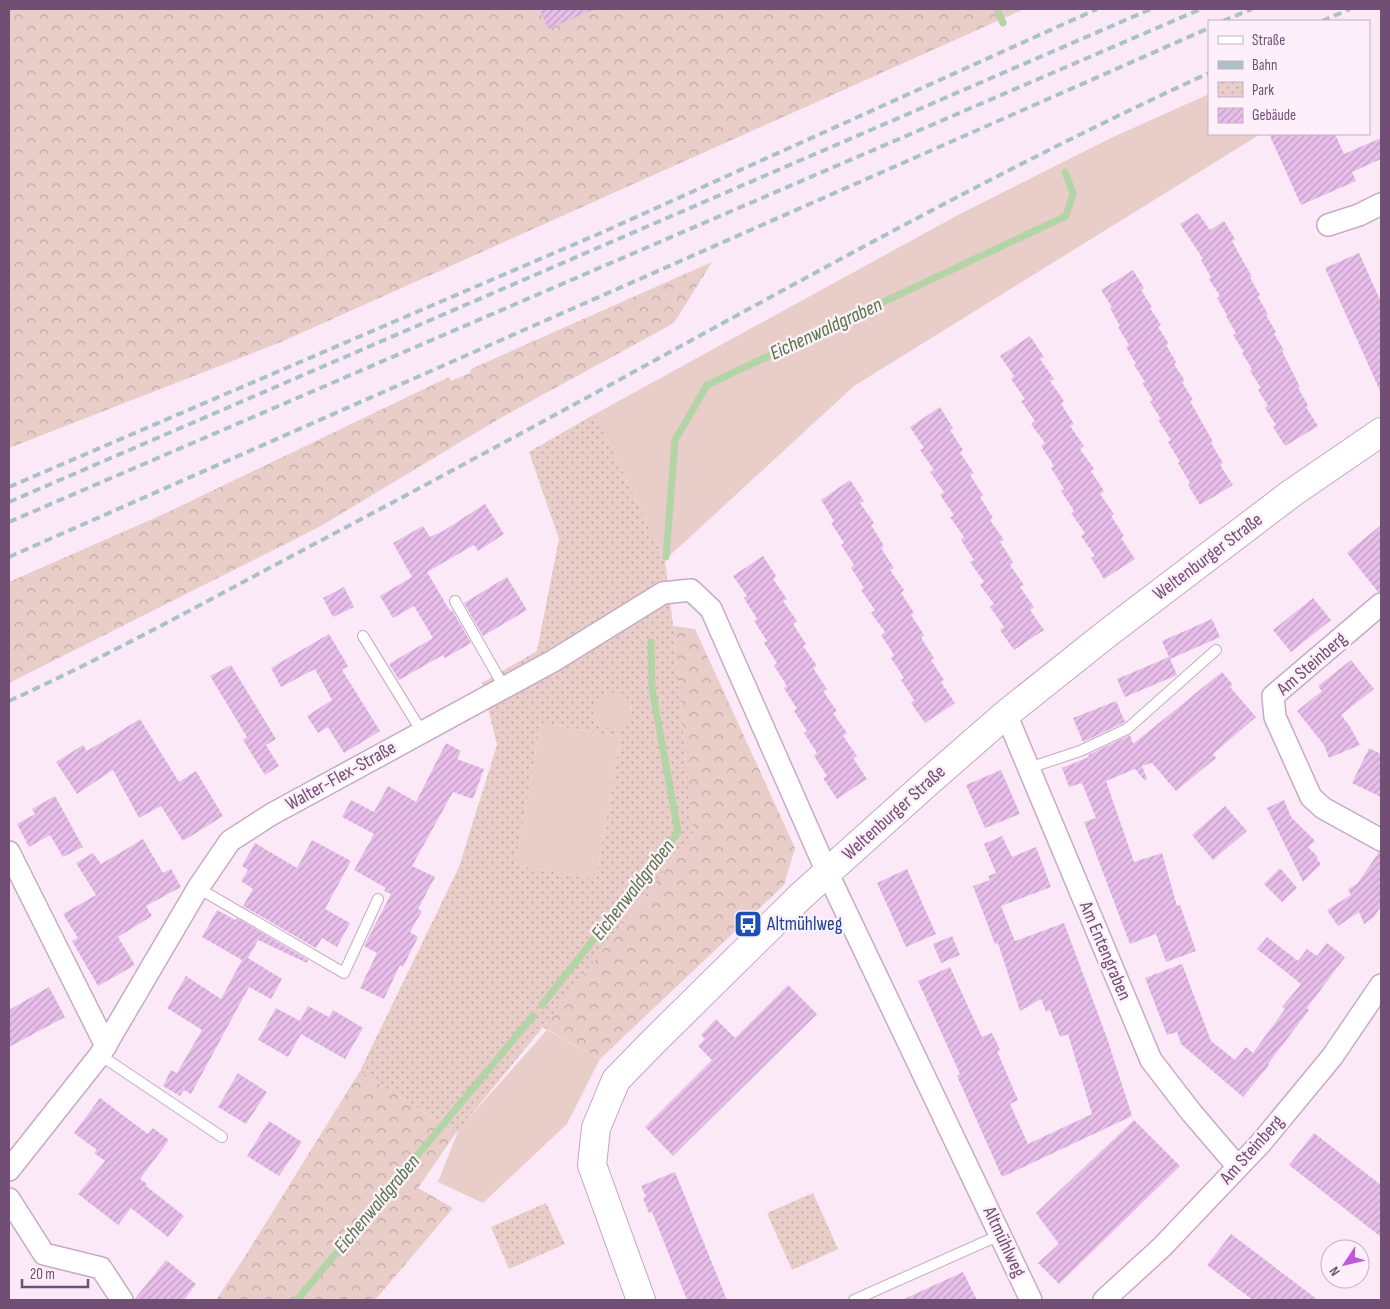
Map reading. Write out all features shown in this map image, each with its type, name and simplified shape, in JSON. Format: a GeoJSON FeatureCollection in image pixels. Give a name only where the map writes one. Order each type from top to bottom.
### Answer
{"type":"FeatureCollection","features":[{"type":"Feature","properties":{"kind":"street"},"geometry":{"type":"LineString","coordinates":[[1328,225],[1359,216],[1381,204]]}},
{"type":"Feature","properties":{"kind":"street","name":"Weltenburger Straße"},"geometry":{"type":"LineString","coordinates":[[640,1300],[592,1165],[596,1128],[616,1080],[827,872],[1006,714],[1109,632],[1292,493],[1381,432]]}},
{"type":"Feature","properties":{"kind":"street","name":"Walter-Flex-Straße"},"geometry":{"type":"LineString","coordinates":[[9,1170],[103,1050],[198,888],[230,841],[272,814],[553,662],[663,593],[691,590]]}},
{"type":"Feature","properties":{"kind":"street","name":"Altmühlweg"},"geometry":{"type":"LineString","coordinates":[[691,590],[711,609],[827,872],[1031,1300]]}},
{"type":"Feature","properties":{"kind":"street","name":"Am Steinberg"},"geometry":{"type":"LineString","coordinates":[[1381,604],[1273,696],[1276,717],[1311,797],[1323,808],[1381,840]]}},
{"type":"Feature","properties":{"kind":"street","name":"Am Entengraben"},"geometry":{"type":"LineString","coordinates":[[1006,714],[1151,1060],[1191,1112],[1238,1167]]}},
{"type":"Feature","properties":{"kind":"street"},"geometry":{"type":"LineString","coordinates":[[9,852],[103,1050]]}},
{"type":"Feature","properties":{"kind":"street","name":"Am Steinberg"},"geometry":{"type":"LineString","coordinates":[[1104,1300],[1162,1247],[1260,1144],[1332,1057],[1381,985]]}},
{"type":"Feature","properties":{"kind":"street"},"geometry":{"type":"LineString","coordinates":[[9,1199],[44,1254],[102,1268],[122,1300]]}},
{"type":"Feature","properties":{"kind":"lane"},"geometry":{"type":"LineString","coordinates":[[456,601],[504,687]]}},
{"type":"Feature","properties":{"kind":"lane"},"geometry":{"type":"LineString","coordinates":[[362,636],[422,732]]}},
{"type":"Feature","properties":{"kind":"lane"},"geometry":{"type":"LineString","coordinates":[[1029,768],[1080,751],[1126,728],[1216,650]]}},
{"type":"Feature","properties":{"kind":"lane"},"geometry":{"type":"LineString","coordinates":[[198,888],[344,973],[378,899]]}},
{"type":"Feature","properties":{"kind":"lane"},"geometry":{"type":"LineString","coordinates":[[103,1050],[222,1137]]}},
{"type":"Feature","properties":{"kind":"lane"},"geometry":{"type":"LineString","coordinates":[[854,1300],[1000,1235]]}},
{"type":"Feature","properties":{"kind":"green space"},"geometry":{"type":"Polygon","coordinates":[[[9,9],[1024,9],[281,342],[9,448],[9,9]]]}},
{"type":"Feature","properties":{"kind":"green space"},"geometry":{"type":"Polygon","coordinates":[[[1208,94],[1208,135],[1259,135],[854,386],[665,560],[595,414],[958,215],[1111,138],[1208,94]]]}},
{"type":"Feature","properties":{"kind":"green space"},"geometry":{"type":"Polygon","coordinates":[[[712,262],[674,323],[502,417],[319,527],[9,683],[9,582],[166,513],[449,377],[451,381],[470,373],[471,369],[712,262]]]}},
{"type":"Feature","properties":{"kind":"green space"},"geometry":{"type":"Polygon","coordinates":[[[595,414],[665,560],[693,833],[543,1027],[456,1133],[360,1071],[459,867],[497,745],[482,683],[537,651],[559,539],[529,452],[595,414]],[[610,692],[597,699],[593,713],[600,726],[615,730],[627,723],[632,709],[624,696],[610,692]],[[541,723],[515,865],[596,879],[621,737],[541,723]]]}},
{"type":"Feature","properties":{"kind":"green space"},"geometry":{"type":"Polygon","coordinates":[[[673,626],[695,629],[795,848],[784,885],[600,1059],[543,1027],[693,833],[673,626]]]}},
{"type":"Feature","properties":{"kind":"green space"},"geometry":{"type":"Polygon","coordinates":[[[612,692],[625,698],[631,711],[625,724],[612,730],[599,724],[593,711],[599,698],[612,692]]]}},
{"type":"Feature","properties":{"kind":"green space"},"geometry":{"type":"Polygon","coordinates":[[[541,723],[621,737],[596,879],[515,865],[541,723]]]}},
{"type":"Feature","properties":{"kind":"green space"},"geometry":{"type":"Polygon","coordinates":[[[547,1030],[600,1059],[567,1124],[483,1203],[438,1182],[459,1129],[547,1030]]]}},
{"type":"Feature","properties":{"kind":"green space"},"geometry":{"type":"Polygon","coordinates":[[[360,1071],[456,1133],[418,1188],[453,1208],[375,1300],[216,1300],[244,1258],[360,1071]]]}},
{"type":"Feature","properties":{"kind":"green space"},"geometry":{"type":"Polygon","coordinates":[[[813,1193],[838,1249],[792,1270],[767,1213],[813,1193]]]}},
{"type":"Feature","properties":{"kind":"green space"},"geometry":{"type":"Polygon","coordinates":[[[546,1203],[565,1244],[509,1269],[491,1227],[546,1203]]]}},
{"type":"Feature","properties":{"kind":"building"},"geometry":{"type":"Polygon","coordinates":[[[540,9],[595,9],[548,29],[540,9]]]}},
{"type":"Feature","properties":{"kind":"building"},"geometry":{"type":"Polygon","coordinates":[[[1269,135],[1335,135],[1344,154],[1381,138],[1381,159],[1352,172],[1356,181],[1301,205],[1269,135]]]}},
{"type":"Feature","properties":{"kind":"building"},"geometry":{"type":"Polygon","coordinates":[[[1198,213],[1210,230],[1224,221],[1235,239],[1232,241],[1252,277],[1250,278],[1260,295],[1258,297],[1276,332],[1274,334],[1284,350],[1282,351],[1300,387],[1298,388],[1308,405],[1306,407],[1318,426],[1285,446],[1273,427],[1276,425],[1265,408],[1268,406],[1258,390],[1261,388],[1250,371],[1252,369],[1242,353],[1244,352],[1233,335],[1236,333],[1217,298],[1220,296],[1209,279],[1211,277],[1201,260],[1203,259],[1180,224],[1198,213]]]}},
{"type":"Feature","properties":{"kind":"building"},"geometry":{"type":"Polygon","coordinates":[[[1359,253],[1381,302],[1381,393],[1325,268],[1359,253]]]}},
{"type":"Feature","properties":{"kind":"building"},"geometry":{"type":"Polygon","coordinates":[[[1133,270],[1144,288],[1141,290],[1152,307],[1150,308],[1161,325],[1158,327],[1169,344],[1166,345],[1176,362],[1174,364],[1185,381],[1182,382],[1193,400],[1190,401],[1223,463],[1220,465],[1233,485],[1200,505],[1188,485],[1190,483],[1178,463],[1180,462],[1168,442],[1171,440],[1158,420],[1161,419],[1150,402],[1153,400],[1142,383],[1145,382],[1134,365],[1136,364],[1126,347],[1129,345],[1118,327],[1120,326],[1110,308],[1112,307],[1101,290],[1133,270]]]}},
{"type":"Feature","properties":{"kind":"building"},"geometry":{"type":"Polygon","coordinates":[[[1030,336],[1044,357],[1040,359],[1054,379],[1050,381],[1064,401],[1061,404],[1074,424],[1070,426],[1084,446],[1080,449],[1094,469],[1091,471],[1104,491],[1100,494],[1114,514],[1111,516],[1124,536],[1121,538],[1135,559],[1104,579],[1091,558],[1095,556],[1081,536],[1085,533],[1071,513],[1074,511],[1061,491],[1064,489],[1051,468],[1054,466],[1041,446],[1045,443],[1031,424],[1035,421],[1021,401],[1025,399],[1011,379],[1014,376],[1000,356],[1030,336]]]}},
{"type":"Feature","properties":{"kind":"building"},"geometry":{"type":"Polygon","coordinates":[[[940,407],[953,428],[950,430],[963,450],[960,453],[974,473],[970,475],[983,495],[980,497],[993,518],[990,520],[1004,540],[1000,542],[1013,562],[1010,565],[1024,585],[1020,587],[1034,607],[1030,610],[1044,630],[1014,650],[1000,630],[1004,627],[990,607],[994,604],[980,585],[984,582],[970,562],[974,560],[961,540],[964,537],[950,517],[954,515],[940,495],[944,492],[930,472],[934,470],[920,450],[924,448],[910,427],[940,407]]]}},
{"type":"Feature","properties":{"kind":"building"},"geometry":{"type":"Polygon","coordinates":[[[850,480],[864,501],[860,503],[874,523],[871,525],[884,546],[881,548],[894,568],[890,570],[904,590],[901,593],[914,613],[911,615],[924,635],[921,638],[934,658],[931,660],[944,680],[941,682],[955,703],[925,723],[911,703],[914,700],[901,680],[904,678],[891,658],[894,655],[881,635],[885,632],[871,613],[875,610],[861,590],[864,588],[851,568],[854,565],[841,545],[844,543],[831,523],[834,521],[821,500],[850,480]]]}},
{"type":"Feature","properties":{"kind":"building"},"geometry":{"type":"Polygon","coordinates":[[[485,504],[504,534],[478,551],[474,545],[427,572],[471,643],[445,658],[443,655],[399,680],[389,664],[433,638],[414,606],[393,618],[380,596],[412,577],[393,543],[423,526],[430,537],[443,531],[485,504]]]}},
{"type":"Feature","properties":{"kind":"building"},"geometry":{"type":"Polygon","coordinates":[[[1381,525],[1381,592],[1378,592],[1347,553],[1381,525]]]}},
{"type":"Feature","properties":{"kind":"building"},"geometry":{"type":"Polygon","coordinates":[[[763,556],[776,576],[773,579],[787,599],[783,601],[797,621],[793,624],[806,644],[803,646],[817,666],[813,668],[827,689],[823,691],[837,711],[833,713],[847,733],[843,736],[857,756],[853,758],[867,779],[837,799],[823,778],[827,776],[814,756],[817,753],[804,733],[807,731],[794,711],[797,709],[784,688],[787,686],[774,666],[777,663],[764,643],[767,641],[754,621],[757,619],[744,598],[747,596],[733,576],[763,556]]]}},
{"type":"Feature","properties":{"kind":"building"},"geometry":{"type":"Polygon","coordinates":[[[507,577],[527,610],[483,636],[464,603],[507,577]]]}},
{"type":"Feature","properties":{"kind":"building"},"geometry":{"type":"Polygon","coordinates":[[[344,587],[354,607],[333,617],[323,598],[344,587]]]}},
{"type":"Feature","properties":{"kind":"building"},"geometry":{"type":"Polygon","coordinates":[[[1313,598],[1331,620],[1291,652],[1273,630],[1313,598]]]}},
{"type":"Feature","properties":{"kind":"building"},"geometry":{"type":"Polygon","coordinates":[[[1212,619],[1220,637],[1170,659],[1177,675],[1125,697],[1117,679],[1169,657],[1162,641],[1212,619]]]}},
{"type":"Feature","properties":{"kind":"building"},"geometry":{"type":"Polygon","coordinates":[[[329,634],[348,666],[342,670],[380,731],[344,753],[328,727],[318,733],[307,716],[332,700],[315,669],[281,687],[271,668],[329,634]]]}},
{"type":"Feature","properties":{"kind":"building"},"geometry":{"type":"Polygon","coordinates":[[[1351,660],[1374,689],[1341,715],[1360,745],[1329,758],[1324,745],[1297,711],[1322,691],[1318,686],[1351,660]]]}},
{"type":"Feature","properties":{"kind":"building"},"geometry":{"type":"Polygon","coordinates":[[[231,665],[276,739],[266,745],[279,766],[265,775],[243,740],[247,737],[210,676],[231,665]]]}},
{"type":"Feature","properties":{"kind":"building"},"geometry":{"type":"Polygon","coordinates":[[[1222,672],[1233,685],[1230,687],[1256,717],[1213,754],[1216,758],[1176,791],[1152,763],[1142,766],[1147,779],[1145,781],[1135,769],[1106,781],[1134,862],[1162,853],[1177,906],[1180,905],[1196,951],[1166,962],[1156,934],[1130,944],[1084,822],[1096,818],[1082,783],[1069,787],[1062,768],[1089,757],[1088,755],[1130,735],[1133,744],[1222,672]]]}},
{"type":"Feature","properties":{"kind":"building"},"geometry":{"type":"Polygon","coordinates":[[[1116,701],[1125,722],[1083,742],[1073,718],[1116,701]]]}},
{"type":"Feature","properties":{"kind":"building"},"geometry":{"type":"Polygon","coordinates":[[[140,719],[179,782],[196,771],[223,816],[183,841],[161,806],[139,818],[113,770],[77,794],[56,762],[83,745],[87,751],[140,719]]]}},
{"type":"Feature","properties":{"kind":"building"},"geometry":{"type":"Polygon","coordinates":[[[446,743],[461,751],[457,759],[484,769],[473,799],[453,792],[412,866],[435,877],[418,909],[422,911],[410,932],[418,937],[403,967],[400,965],[384,999],[360,988],[377,953],[364,946],[391,894],[384,891],[386,888],[354,870],[374,834],[342,817],[351,800],[374,812],[388,786],[416,802],[446,743]]]}},
{"type":"Feature","properties":{"kind":"building"},"geometry":{"type":"Polygon","coordinates":[[[1369,748],[1381,754],[1381,797],[1352,783],[1369,748]]]}},
{"type":"Feature","properties":{"kind":"building"},"geometry":{"type":"Polygon","coordinates":[[[1001,770],[1020,814],[985,828],[966,785],[1001,770]]]}},
{"type":"Feature","properties":{"kind":"building"},"geometry":{"type":"Polygon","coordinates":[[[55,796],[83,847],[63,857],[50,835],[29,847],[17,824],[35,814],[32,809],[55,796]]]}},
{"type":"Feature","properties":{"kind":"building"},"geometry":{"type":"Polygon","coordinates":[[[1284,800],[1291,817],[1315,841],[1308,847],[1318,857],[1316,858],[1321,864],[1303,882],[1267,808],[1284,800]]]}},
{"type":"Feature","properties":{"kind":"building"},"geometry":{"type":"Polygon","coordinates":[[[1225,806],[1247,831],[1213,860],[1192,835],[1225,806]]]}},
{"type":"Feature","properties":{"kind":"building"},"geometry":{"type":"Polygon","coordinates":[[[1002,836],[1012,857],[1036,847],[1051,887],[1001,906],[1015,941],[1064,923],[1107,1038],[1132,1116],[1002,1177],[957,1076],[960,1074],[918,981],[950,967],[982,1037],[992,1033],[1000,1050],[997,1051],[1018,1100],[1010,1104],[1028,1144],[1092,1114],[1068,1034],[1060,1037],[1050,1010],[1046,1012],[1041,999],[1020,1011],[998,943],[995,944],[973,886],[990,880],[988,876],[996,873],[984,844],[1002,836]]]}},
{"type":"Feature","properties":{"kind":"building"},"geometry":{"type":"Polygon","coordinates":[[[143,839],[163,873],[171,869],[181,887],[146,906],[152,916],[118,937],[135,965],[98,986],[72,941],[78,938],[63,914],[96,895],[76,863],[93,853],[101,864],[143,839]]]}},
{"type":"Feature","properties":{"kind":"building"},"geometry":{"type":"Polygon","coordinates":[[[312,840],[351,861],[325,909],[350,923],[337,947],[322,938],[316,948],[243,906],[253,889],[241,881],[248,870],[242,866],[255,843],[297,868],[312,840]]]}},
{"type":"Feature","properties":{"kind":"building"},"geometry":{"type":"Polygon","coordinates":[[[1379,852],[1381,852],[1381,906],[1374,917],[1364,924],[1359,912],[1338,926],[1327,910],[1351,895],[1348,889],[1357,884],[1379,852]]]}},
{"type":"Feature","properties":{"kind":"building"},"geometry":{"type":"Polygon","coordinates":[[[1280,868],[1297,888],[1282,902],[1264,884],[1280,868]]]}},
{"type":"Feature","properties":{"kind":"building"},"geometry":{"type":"Polygon","coordinates":[[[907,869],[936,934],[906,947],[877,883],[907,869]]]}},
{"type":"Feature","properties":{"kind":"building"},"geometry":{"type":"Polygon","coordinates":[[[217,910],[235,920],[237,918],[308,960],[307,963],[258,940],[248,958],[282,979],[271,999],[249,987],[191,1094],[184,1090],[180,1096],[163,1086],[171,1070],[177,1073],[202,1030],[167,1008],[186,976],[221,999],[242,960],[202,937],[217,910]]]}},
{"type":"Feature","properties":{"kind":"building"},"geometry":{"type":"Polygon","coordinates":[[[952,936],[960,955],[941,963],[933,944],[952,936]]]}},
{"type":"Feature","properties":{"kind":"building"},"geometry":{"type":"Polygon","coordinates":[[[1267,937],[1298,961],[1307,949],[1317,956],[1327,943],[1345,957],[1307,1008],[1309,1010],[1269,1065],[1243,1097],[1181,1044],[1177,1032],[1167,1035],[1145,978],[1182,964],[1211,1041],[1235,1060],[1246,1047],[1253,1053],[1285,1009],[1282,1007],[1301,984],[1257,949],[1267,937]]]}},
{"type":"Feature","properties":{"kind":"building"},"geometry":{"type":"Polygon","coordinates":[[[788,985],[817,1014],[673,1156],[645,1127],[712,1060],[698,1046],[705,1039],[701,1035],[716,1019],[735,1038],[788,985]]]}},
{"type":"Feature","properties":{"kind":"building"},"geometry":{"type":"Polygon","coordinates":[[[49,987],[65,1017],[9,1047],[9,1010],[49,987]]]}},
{"type":"Feature","properties":{"kind":"building"},"geometry":{"type":"Polygon","coordinates":[[[308,1006],[329,1017],[333,1010],[363,1028],[345,1059],[301,1034],[288,1057],[258,1040],[276,1008],[300,1021],[308,1006]]]}},
{"type":"Feature","properties":{"kind":"building"},"geometry":{"type":"Polygon","coordinates":[[[238,1073],[267,1092],[246,1124],[218,1107],[238,1073]]]}},
{"type":"Feature","properties":{"kind":"building"},"geometry":{"type":"Polygon","coordinates":[[[100,1098],[148,1134],[153,1128],[169,1140],[140,1179],[184,1216],[168,1237],[131,1208],[118,1225],[78,1194],[105,1161],[94,1153],[97,1150],[74,1133],[100,1098]]]}},
{"type":"Feature","properties":{"kind":"building"},"geometry":{"type":"Polygon","coordinates":[[[1134,1120],[1180,1166],[1059,1284],[1038,1263],[1059,1244],[1036,1213],[1134,1120]]]}},
{"type":"Feature","properties":{"kind":"building"},"geometry":{"type":"Polygon","coordinates":[[[269,1121],[302,1142],[279,1176],[247,1156],[269,1121]]]}},
{"type":"Feature","properties":{"kind":"building"},"geometry":{"type":"Polygon","coordinates":[[[1314,1133],[1381,1185],[1381,1237],[1289,1165],[1314,1133]]]}},
{"type":"Feature","properties":{"kind":"building"},"geometry":{"type":"Polygon","coordinates":[[[675,1172],[727,1300],[687,1300],[652,1212],[649,1213],[643,1198],[646,1197],[641,1186],[675,1172]]]}},
{"type":"Feature","properties":{"kind":"building"},"geometry":{"type":"Polygon","coordinates":[[[1231,1234],[1318,1300],[1253,1300],[1230,1283],[1207,1265],[1231,1234]]]}},
{"type":"Feature","properties":{"kind":"building"},"geometry":{"type":"Polygon","coordinates":[[[166,1260],[196,1284],[184,1300],[134,1300],[166,1260]]]}},
{"type":"Feature","properties":{"kind":"building"},"geometry":{"type":"Polygon","coordinates":[[[963,1272],[977,1300],[902,1300],[963,1272]]]}},
{"type":"Feature","properties":{"kind":"waterway","name":"Eichenwaldgraben"},"geometry":{"type":"LineString","coordinates":[[997,9],[1003,23]]}},
{"type":"Feature","properties":{"kind":"waterway","name":"Eichenwaldgraben"},"geometry":{"type":"LineString","coordinates":[[666,557],[675,440],[707,385],[1066,216],[1073,193],[1065,172]]}},
{"type":"Feature","properties":{"kind":"waterway","name":"Eichenwaldgraben"},"geometry":{"type":"LineString","coordinates":[[542,1005],[678,832],[652,688],[651,642]]}},
{"type":"Feature","properties":{"kind":"waterway","name":"Eichenwaldgraben"},"geometry":{"type":"LineString","coordinates":[[297,1300],[533,1016]]}},
{"type":"Feature","properties":{"kind":"railway"},"geometry":{"type":"LineString","coordinates":[[9,487],[603,232],[1097,9]]}},
{"type":"Feature","properties":{"kind":"railway"},"geometry":{"type":"LineString","coordinates":[[9,502],[1151,9]]}},
{"type":"Feature","properties":{"kind":"railway"},"geometry":{"type":"LineString","coordinates":[[9,522],[1201,9]]}},
{"type":"Feature","properties":{"kind":"railway"},"geometry":{"type":"LineString","coordinates":[[1225,20],[1252,9]]}},
{"type":"Feature","properties":{"kind":"railway"},"geometry":{"type":"LineString","coordinates":[[1324,20],[1350,9]]}},
{"type":"Feature","properties":{"kind":"railway"},"geometry":{"type":"LineString","coordinates":[[9,557],[1208,28]]}},
{"type":"Feature","properties":{"kind":"railway"},"geometry":{"type":"LineString","coordinates":[[9,701],[195,608],[931,211],[1069,140],[1208,73]]}},
{"type":"Feature","properties":{"kind":"place","name":"Altmühlweg"},"geometry":{"type":"Point","coordinates":[748,924]}}]}
